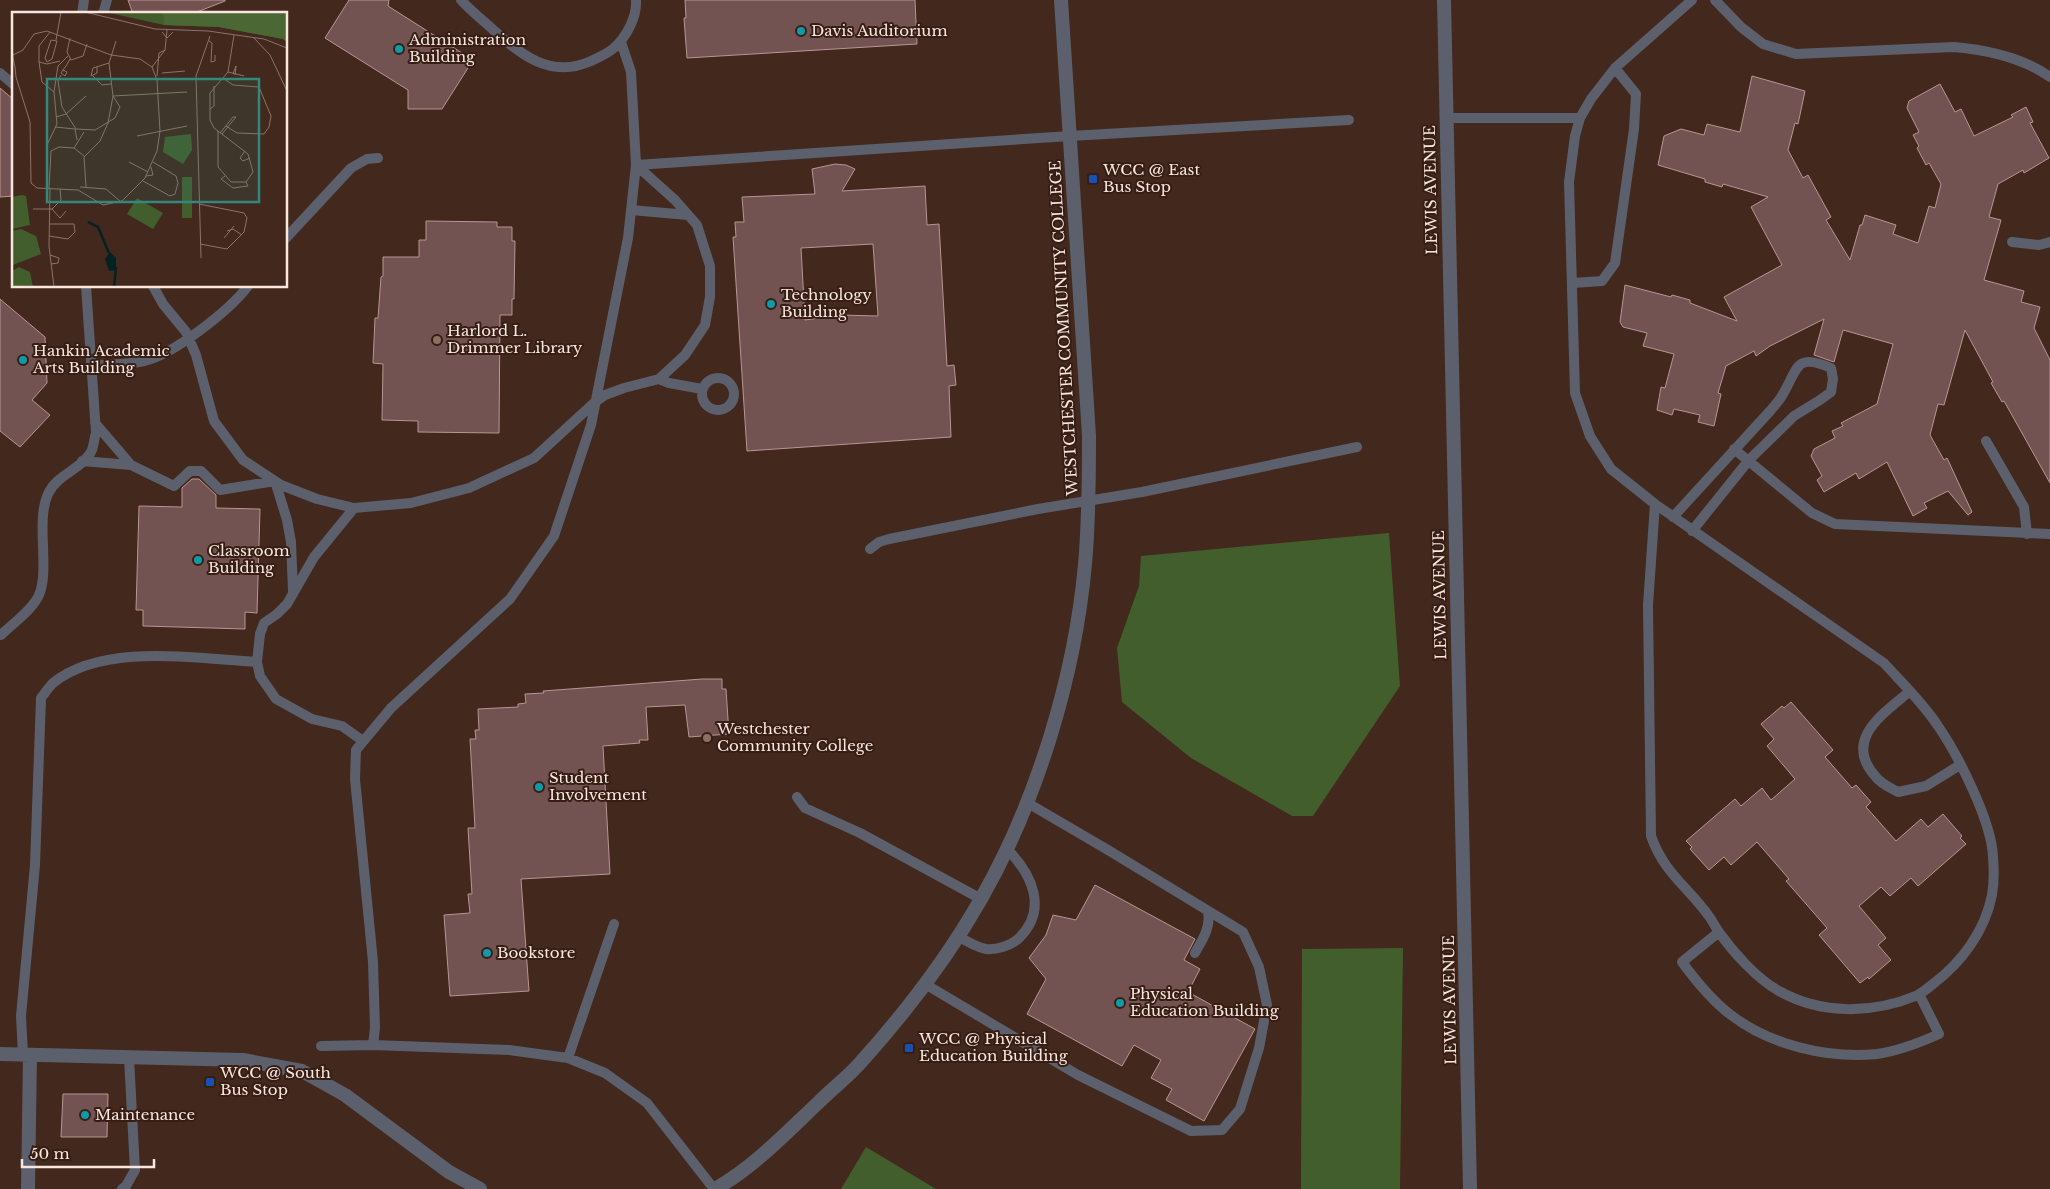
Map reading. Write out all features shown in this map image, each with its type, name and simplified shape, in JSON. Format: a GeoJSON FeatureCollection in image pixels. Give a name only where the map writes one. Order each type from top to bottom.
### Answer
{"type":"FeatureCollection","features":[{"type":"Feature","properties":{"kind":"street","name":"WESTCHESTER COMMUNITY COLLEGE"},"geometry":{"type":"LineString","coordinates":[[715,1189],[770,1148],[860,1064],[925,984],[981,899],[1007,849],[1048,743],[1063,694],[1082,591],[1089,500],[1089,436],[1061,0]]}},
{"type":"Feature","properties":{"kind":"street","name":"LEWIS AVENUE"},"geometry":{"type":"LineString","coordinates":[[1444,0],[1470,1189]]}},
{"type":"Feature","properties":{"kind":"street"},"geometry":{"type":"LineString","coordinates":[[0,1054],[244,1060],[302,1071],[345,1095],[449,1172],[480,1189]]}},
{"type":"Feature","properties":{"kind":"street"},"geometry":{"type":"LineString","coordinates":[[26,1055],[28,1189]]}},
{"type":"Feature","properties":{"kind":"lane"},"geometry":{"type":"LineString","coordinates":[[461,0],[511,46],[529,58],[556,68],[581,66],[608,53],[620,42],[630,26],[636,8],[636,0]]}},
{"type":"Feature","properties":{"kind":"lane"},"geometry":{"type":"LineString","coordinates":[[1654,504],[1648,605],[1651,836],[1657,853],[1671,873],[1708,915],[1719,932],[1758,977],[1779,991],[1808,1004],[1830,1009],[1854,1010],[1888,1005],[1920,994],[1941,978],[1965,955],[1982,926],[1992,894],[1993,855],[1985,818],[1960,765],[1938,726],[1910,691],[1884,663],[1654,504],[1611,469],[1590,436],[1575,392],[1569,182],[1571,157],[1580,118],[1591,99],[1614,68],[1692,0]]}},
{"type":"Feature","properties":{"kind":"lane"},"geometry":{"type":"LineString","coordinates":[[1715,0],[1740,27],[1763,44],[1796,54],[1954,47],[2001,55],[2029,64],[2050,77]]}},
{"type":"Feature","properties":{"kind":"lane"},"geometry":{"type":"LineString","coordinates":[[373,1045],[375,1028],[373,962],[355,779],[356,750],[391,708],[510,598],[554,536],[591,425],[628,238],[636,165],[631,72],[620,42]]}},
{"type":"Feature","properties":{"kind":"lane"},"geometry":{"type":"LineString","coordinates":[[1573,283],[1602,281],[1615,263],[1634,129],[1636,94],[1614,68]]}},
{"type":"Feature","properties":{"kind":"lane"},"geometry":{"type":"LineString","coordinates":[[0,74],[12,84]]}},
{"type":"Feature","properties":{"kind":"lane"},"geometry":{"type":"LineString","coordinates":[[1446,118],[1580,118]]}},
{"type":"Feature","properties":{"kind":"lane"},"geometry":{"type":"LineString","coordinates":[[636,165],[1070,136],[1349,120]]}},
{"type":"Feature","properties":{"kind":"lane"},"geometry":{"type":"LineString","coordinates":[[288,236],[351,168],[367,159],[378,158]]}},
{"type":"Feature","properties":{"kind":"lane"},"geometry":{"type":"LineString","coordinates":[[154,288],[163,304],[186,332],[196,355],[214,421],[243,460],[275,481],[317,499],[354,508],[411,503],[469,488],[534,458],[594,403],[605,396],[624,388],[659,379],[685,355],[705,325],[710,297],[710,266],[697,226],[675,200],[636,165]]}},
{"type":"Feature","properties":{"kind":"lane"},"geometry":{"type":"LineString","coordinates":[[631,210],[688,215]]}},
{"type":"Feature","properties":{"kind":"lane"},"geometry":{"type":"LineString","coordinates":[[2012,242],[2039,245],[2050,242]]}},
{"type":"Feature","properties":{"kind":"lane"},"geometry":{"type":"LineString","coordinates":[[1,635],[30,609],[39,595],[42,579],[44,510],[47,496],[54,482],[91,452],[96,433],[86,288]]}},
{"type":"Feature","properties":{"kind":"lane"},"geometry":{"type":"LineString","coordinates":[[90,365],[121,365],[146,361],[189,339],[238,300],[247,288]]}},
{"type":"Feature","properties":{"kind":"lane"},"geometry":{"type":"LineString","coordinates":[[1673,517],[1771,410],[1783,394],[1794,370],[1804,362],[1817,362],[1831,368],[1833,379],[1830,392],[1794,416],[1749,460],[1692,531]]}},
{"type":"Feature","properties":{"kind":"lane"},"geometry":{"type":"LineString","coordinates":[[659,379],[669,383],[702,389]]}},
{"type":"Feature","properties":{"kind":"lane"},"geometry":{"type":"LineString","coordinates":[[95,423],[131,465]]}},
{"type":"Feature","properties":{"kind":"lane"},"geometry":{"type":"LineString","coordinates":[[1986,441],[2024,507],[2027,534]]}},
{"type":"Feature","properties":{"kind":"lane"},"geometry":{"type":"LineString","coordinates":[[870,549],[878,542],[1089,500],[1136,493],[1357,447]]}},
{"type":"Feature","properties":{"kind":"lane"},"geometry":{"type":"LineString","coordinates":[[1734,449],[1812,513],[1835,524],[2050,534]]}},
{"type":"Feature","properties":{"kind":"lane"},"geometry":{"type":"LineString","coordinates":[[82,461],[131,465],[174,486],[190,471],[201,471],[220,490],[275,481]]}},
{"type":"Feature","properties":{"kind":"lane"},"geometry":{"type":"LineString","coordinates":[[275,481],[287,520],[291,542],[294,591]]}},
{"type":"Feature","properties":{"kind":"lane"},"geometry":{"type":"LineString","coordinates":[[354,508],[314,557],[287,604],[264,623],[260,634],[257,662],[260,676],[276,700],[312,719],[342,726],[363,741]]}},
{"type":"Feature","properties":{"kind":"lane"},"geometry":{"type":"LineString","coordinates":[[26,1055],[21,1016],[35,865],[41,698],[53,684],[75,670],[119,657],[149,656],[257,662]]}},
{"type":"Feature","properties":{"kind":"lane"},"geometry":{"type":"LineString","coordinates":[[1910,691],[1878,718],[1868,730],[1862,746],[1866,764],[1876,778],[1898,792],[1926,786],[1960,765]]}},
{"type":"Feature","properties":{"kind":"lane"},"geometry":{"type":"LineString","coordinates":[[797,798],[805,808],[860,833],[981,899]]}},
{"type":"Feature","properties":{"kind":"lane"},"geometry":{"type":"LineString","coordinates":[[925,984],[1078,1076],[1191,1131],[1222,1130],[1240,1109],[1259,1048],[1267,1005],[1259,968],[1243,932],[1026,802]]}},
{"type":"Feature","properties":{"kind":"lane"},"geometry":{"type":"LineString","coordinates":[[958,936],[986,949],[1002,948],[1016,941],[1028,929],[1033,918],[1035,902],[1032,888],[1019,862],[1007,849]]}},
{"type":"Feature","properties":{"kind":"lane"},"geometry":{"type":"LineString","coordinates":[[1195,953],[1206,932],[1209,920],[1208,912]]}},
{"type":"Feature","properties":{"kind":"lane"},"geometry":{"type":"LineString","coordinates":[[568,1058],[614,924]]}},
{"type":"Feature","properties":{"kind":"lane"},"geometry":{"type":"LineString","coordinates":[[1719,932],[1682,962],[1711,997],[1732,1016],[1762,1033],[1802,1048],[1838,1054],[1876,1054],[1913,1045],[1939,1034],[1920,994]]}},
{"type":"Feature","properties":{"kind":"lane"},"geometry":{"type":"LineString","coordinates":[[321,1046],[373,1045],[509,1050],[568,1058],[605,1073],[647,1103],[715,1189]]}},
{"type":"Feature","properties":{"kind":"lane"},"geometry":{"type":"LineString","coordinates":[[122,1189],[126,1186],[135,1170],[129,1058]]}},
{"type":"Feature","properties":{"kind":"green space"},"geometry":{"type":"Polygon","coordinates":[[[1389,533],[1400,686],[1313,816],[1292,816],[1191,758],[1122,702],[1117,648],[1139,586],[1141,556],[1389,533]]]}},
{"type":"Feature","properties":{"kind":"green space"},"geometry":{"type":"Polygon","coordinates":[[[1403,948],[1400,1189],[1301,1189],[1302,949],[1403,948]]]}},
{"type":"Feature","properties":{"kind":"green space"},"geometry":{"type":"Polygon","coordinates":[[[866,1147],[936,1189],[841,1189],[866,1147]]]}},
{"type":"Feature","properties":{"kind":"building"},"geometry":{"type":"Polygon","coordinates":[[[128,0],[225,0],[197,12],[132,12],[128,0]]]}},
{"type":"Feature","properties":{"kind":"building","name":"Administration Building"},"geometry":{"type":"Polygon","coordinates":[[[349,0],[389,0],[388,6],[473,60],[442,109],[408,109],[408,90],[325,38],[349,0]]]}},
{"type":"Feature","properties":{"kind":"building","name":"Davis Auditorium"},"geometry":{"type":"Polygon","coordinates":[[[685,0],[915,0],[917,44],[687,58],[684,18],[686,18],[685,0]]]}},
{"type":"Feature","properties":{"kind":"building"},"geometry":{"type":"Polygon","coordinates":[[[1752,76],[1805,91],[1798,124],[1795,123],[1788,150],[1803,178],[1808,175],[1831,217],[1826,220],[1850,260],[1860,225],[1862,225],[1865,215],[1896,225],[1893,234],[1918,243],[1929,206],[1935,208],[1941,184],[1929,163],[1926,165],[1917,148],[1919,146],[1913,135],[1919,132],[1907,108],[1909,101],[1940,84],[1955,112],[1961,109],[1974,136],[2013,117],[2011,115],[2026,107],[2033,122],[2030,123],[2049,158],[2024,173],[2023,170],[1998,184],[1989,217],[2001,220],[1984,280],[2024,291],[2021,302],[2040,307],[2034,328],[2050,360],[2050,483],[2004,401],[2002,402],[1991,383],[1993,382],[1965,330],[1944,405],[1938,404],[1930,435],[1944,460],[1947,458],[1972,512],[1968,515],[1948,491],[1924,503],[1927,508],[1913,516],[1887,462],[1859,479],[1856,473],[1824,492],[1817,480],[1822,476],[1811,456],[1814,449],[1835,438],[1832,431],[1843,426],[1841,423],[1877,404],[1893,344],[1843,330],[1834,362],[1814,355],[1824,319],[1770,346],[1756,356],[1754,351],[1726,366],[1718,393],[1721,394],[1714,426],[1698,422],[1700,415],[1674,409],[1672,415],[1657,410],[1661,387],[1665,388],[1674,354],[1643,346],[1647,333],[1623,327],[1620,322],[1625,285],[1690,300],[1690,303],[1737,321],[1724,297],[1782,265],[1751,207],[1768,197],[1723,184],[1722,187],[1705,182],[1705,179],[1658,165],[1664,136],[1681,129],[1704,135],[1707,124],[1740,132],[1752,76]]]}},
{"type":"Feature","properties":{"kind":"building"},"geometry":{"type":"Polygon","coordinates":[[[0,88],[12,98],[12,196],[0,197],[0,88]]]}},
{"type":"Feature","properties":{"kind":"building","name":"Technology Building"},"geometry":{"type":"Polygon","coordinates":[[[835,164],[846,165],[855,169],[842,191],[925,186],[927,225],[939,224],[947,366],[954,365],[956,385],[949,386],[951,437],[747,451],[733,237],[736,237],[735,222],[744,222],[742,197],[815,194],[812,169],[835,164]],[[873,244],[801,248],[805,320],[840,315],[878,316],[873,244]]]}},
{"type":"Feature","properties":{"kind":"building","name":"Harlord L. Drimmer Library"},"geometry":{"type":"Polygon","coordinates":[[[426,221],[497,222],[497,227],[512,227],[512,241],[515,241],[514,299],[512,299],[512,315],[500,315],[499,433],[418,432],[418,421],[382,420],[383,364],[373,363],[375,318],[378,318],[381,277],[383,276],[383,257],[419,257],[419,240],[426,240],[426,221]]]}},
{"type":"Feature","properties":{"kind":"building","name":"Hankin Academic Arts Building"},"geometry":{"type":"Polygon","coordinates":[[[0,299],[45,337],[47,383],[32,400],[50,415],[20,447],[0,431],[0,299]]]}},
{"type":"Feature","properties":{"kind":"building","name":"Classroom Building"},"geometry":{"type":"Polygon","coordinates":[[[192,479],[199,479],[216,495],[216,508],[260,509],[257,613],[245,612],[245,629],[143,626],[143,610],[136,610],[139,506],[182,507],[182,488],[192,479]]]}},
{"type":"Feature","properties":{"kind":"building","name":"Student Involvement"},"geometry":{"type":"Polygon","coordinates":[[[722,679],[722,689],[726,689],[729,734],[689,737],[685,705],[646,707],[648,740],[639,740],[640,743],[603,746],[610,874],[521,879],[529,991],[450,996],[444,915],[470,913],[468,894],[472,894],[468,828],[475,828],[470,739],[476,739],[475,730],[479,730],[478,709],[518,707],[518,704],[526,703],[525,694],[544,693],[543,691],[722,679]]]}},
{"type":"Feature","properties":{"kind":"building"},"geometry":{"type":"Polygon","coordinates":[[[1791,702],[1833,750],[1825,757],[1852,788],[1856,785],[1871,802],[1866,807],[1896,841],[1921,819],[1928,827],[1943,814],[1962,836],[1960,838],[1966,844],[1918,886],[1911,878],[1890,896],[1881,887],[1859,906],[1886,938],[1878,945],[1891,960],[1869,979],[1868,977],[1860,983],[1819,935],[1827,928],[1786,881],[1789,879],[1757,842],[1731,865],[1724,857],[1709,870],[1690,849],[1692,847],[1686,841],[1735,799],[1741,806],[1762,788],[1771,800],[1795,779],[1767,746],[1774,739],[1761,724],[1782,706],[1784,708],[1791,702]]]}},
{"type":"Feature","properties":{"kind":"building","name":"Physical Education Building"},"geometry":{"type":"Polygon","coordinates":[[[1095,885],[1195,939],[1184,960],[1200,969],[1188,992],[1255,1029],[1204,1121],[1166,1100],[1172,1089],[1151,1078],[1161,1060],[1134,1045],[1122,1066],[1027,1014],[1046,979],[1029,958],[1046,935],[1053,915],[1076,920],[1095,885]]]}},
{"type":"Feature","properties":{"kind":"building","name":"Maintenance"},"geometry":{"type":"Polygon","coordinates":[[[63,1094],[108,1094],[107,1137],[61,1137],[63,1094]]]}},
{"type":"Feature","properties":{"kind":"place","name":"Davis Auditorium"},"geometry":{"type":"Point","coordinates":[801,31]}},
{"type":"Feature","properties":{"kind":"place","name":"Administration Building"},"geometry":{"type":"Point","coordinates":[399,49]}},
{"type":"Feature","properties":{"kind":"place","name":"WCC @ East Bus Stop"},"geometry":{"type":"Point","coordinates":[1093,179]}},
{"type":"Feature","properties":{"kind":"place","name":"Technology Building"},"geometry":{"type":"Point","coordinates":[771,304]}},
{"type":"Feature","properties":{"kind":"place","name":"Harlord L. Drimmer Library"},"geometry":{"type":"Point","coordinates":[437,340]}},
{"type":"Feature","properties":{"kind":"place","name":"Hankin Academic Arts Building"},"geometry":{"type":"Point","coordinates":[23,360]}},
{"type":"Feature","properties":{"kind":"place","name":"Classroom Building"},"geometry":{"type":"Point","coordinates":[198,560]}},
{"type":"Feature","properties":{"kind":"place","name":"Westchester Community College"},"geometry":{"type":"Point","coordinates":[707,738]}},
{"type":"Feature","properties":{"kind":"place","name":"Student Involvement"},"geometry":{"type":"Point","coordinates":[539,787]}},
{"type":"Feature","properties":{"kind":"place","name":"Bookstore"},"geometry":{"type":"Point","coordinates":[487,953]}},
{"type":"Feature","properties":{"kind":"place","name":"Physical Education Building"},"geometry":{"type":"Point","coordinates":[1120,1003]}},
{"type":"Feature","properties":{"kind":"place","name":"WCC @ Physical Education Building"},"geometry":{"type":"Point","coordinates":[909,1048]}},
{"type":"Feature","properties":{"kind":"place","name":"WCC @ South Bus Stop"},"geometry":{"type":"Point","coordinates":[210,1082]}},
{"type":"Feature","properties":{"kind":"place","name":"Maintenance"},"geometry":{"type":"Point","coordinates":[85,1115]}}]}
